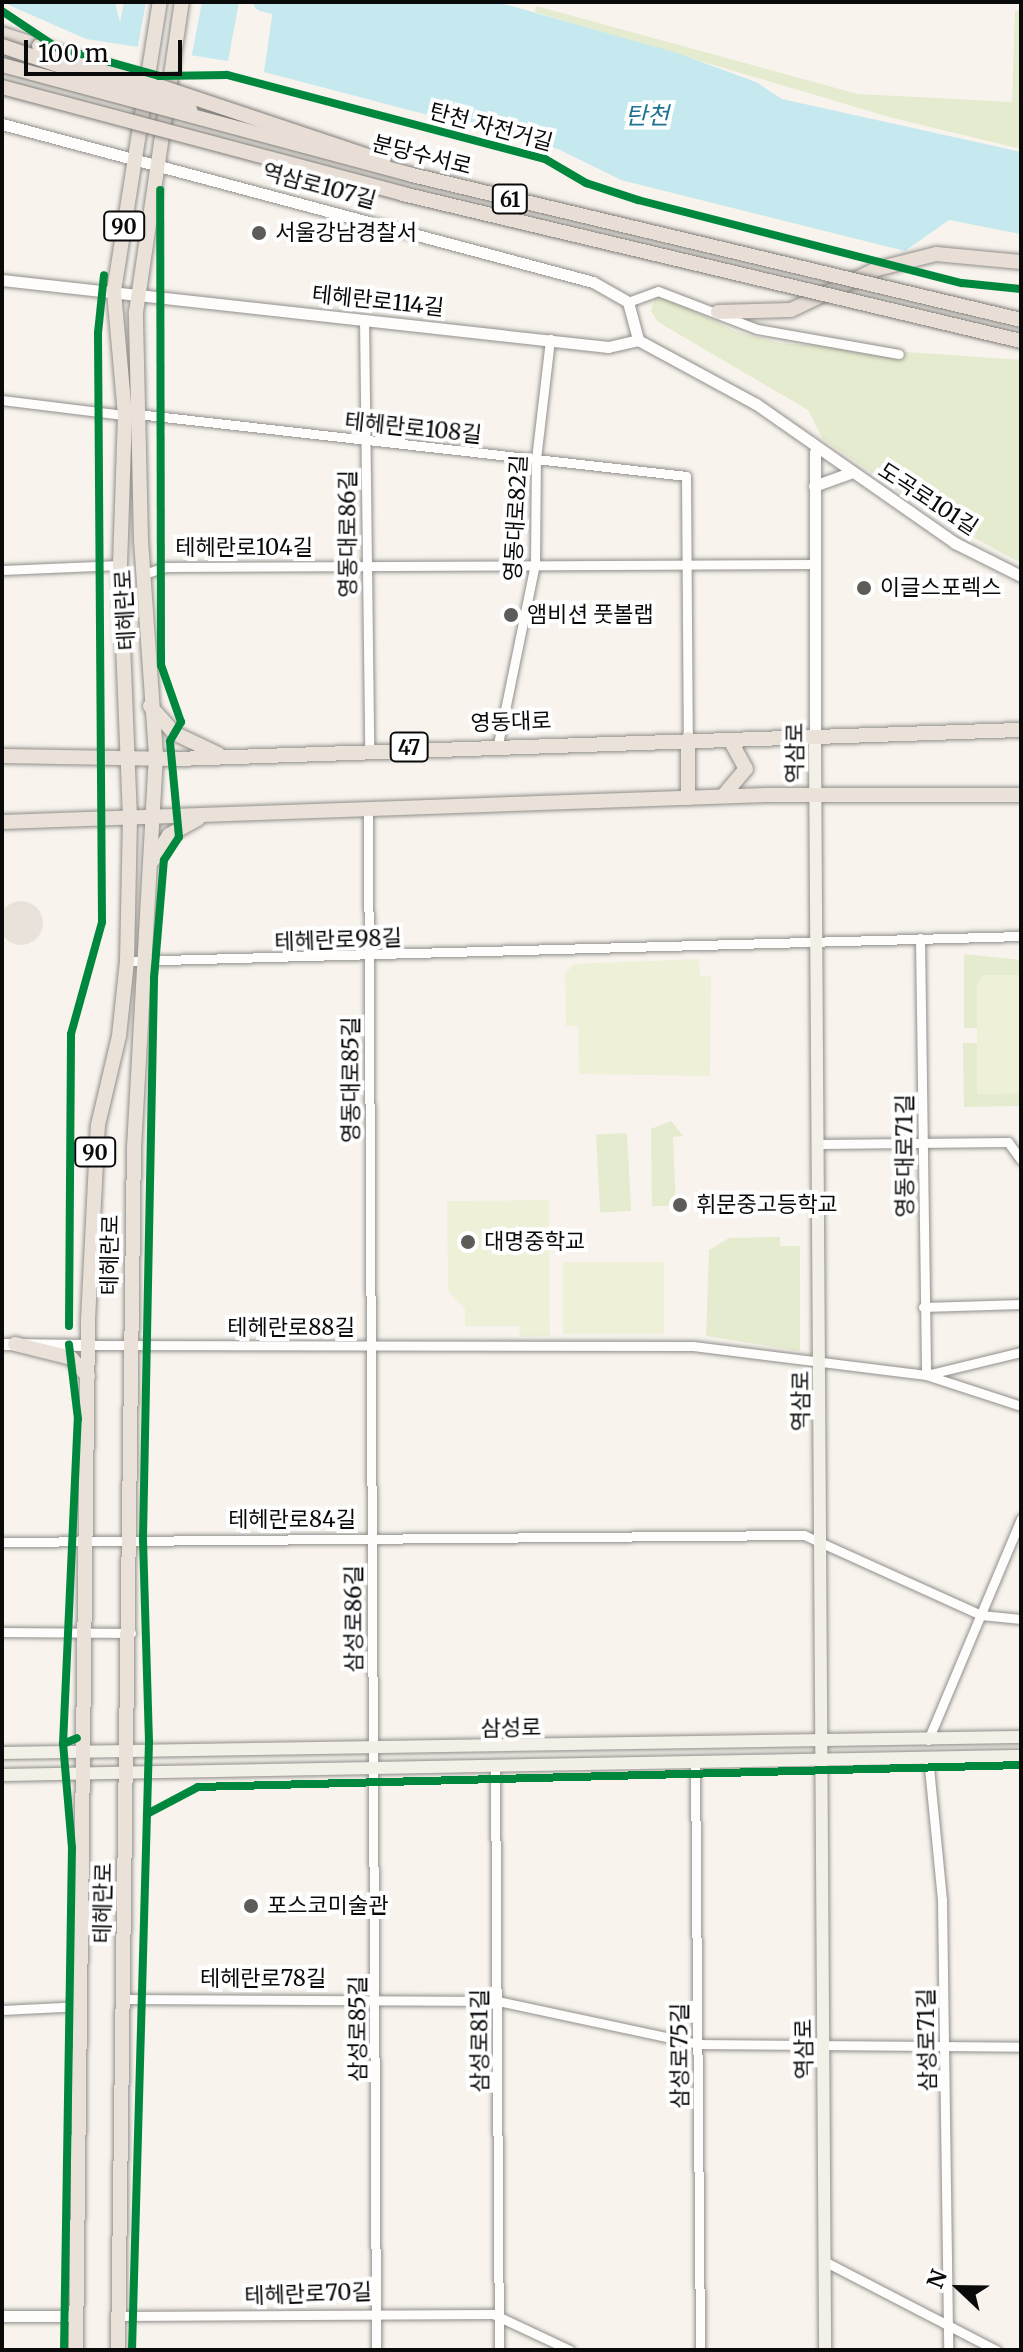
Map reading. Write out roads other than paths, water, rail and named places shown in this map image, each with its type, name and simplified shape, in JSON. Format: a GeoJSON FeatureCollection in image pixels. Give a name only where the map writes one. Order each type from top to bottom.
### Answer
{"type":"FeatureCollection","features":[{"type":"Feature","properties":{"kind":"highway"},"geometry":{"type":"LineString","coordinates":[[2,34],[361,151],[412,175]]}},
{"type":"Feature","properties":{"kind":"highway"},"geometry":{"type":"LineString","coordinates":[[2,46],[254,135]]}},
{"type":"Feature","properties":{"kind":"highway","name":"분당수서로"},"geometry":{"type":"LineString","coordinates":[[2,65],[412,175],[1021,320]]}},
{"type":"Feature","properties":{"kind":"highway","name":"분당수서로"},"geometry":{"type":"LineString","coordinates":[[2,87],[403,194],[1021,341]]}},
{"type":"Feature","properties":{"kind":"highway"},"geometry":{"type":"LineString","coordinates":[[718,312],[791,310],[877,269],[936,254],[1021,262]]}},
{"type":"Feature","properties":{"kind":"main road","name":"90"},"geometry":{"type":"LineString","coordinates":[[134,160],[160,2]]}},
{"type":"Feature","properties":{"kind":"main road","name":"90"},"geometry":{"type":"LineString","coordinates":[[153,163],[182,2]]}},
{"type":"Feature","properties":{"kind":"main road","name":"테헤란로"},"geometry":{"type":"LineString","coordinates":[[118,2350],[131,1633],[134,1148],[150,961],[156,755],[150,706],[147,573],[131,415],[114,291],[134,160]]}},
{"type":"Feature","properties":{"kind":"main road","name":"테헤란로"},"geometry":{"type":"LineString","coordinates":[[76,2350],[89,1632],[88,1345],[98,1125],[119,1036],[127,961],[131,753],[120,565],[137,294],[153,163]]}},
{"type":"Feature","properties":{"kind":"main road"},"geometry":{"type":"LineString","coordinates":[[150,706],[174,733],[222,755]]}},
{"type":"Feature","properties":{"kind":"main road","name":"영동대로"},"geometry":{"type":"LineString","coordinates":[[2,756],[131,753],[222,755],[688,739],[815,742],[1021,730]]}},
{"type":"Feature","properties":{"kind":"main road"},"geometry":{"type":"LineString","coordinates":[[688,739],[688,798]]}},
{"type":"Feature","properties":{"kind":"main road"},"geometry":{"type":"LineString","coordinates":[[723,796],[746,769],[730,740]]}},
{"type":"Feature","properties":{"kind":"main road","name":"역삼로"},"geometry":{"type":"LineString","coordinates":[[815,742],[820,1144],[825,2350]]}},
{"type":"Feature","properties":{"kind":"main road"},"geometry":{"type":"LineString","coordinates":[[2,822],[206,815],[368,814],[723,796],[815,799],[1021,795]]}},
{"type":"Feature","properties":{"kind":"main road"},"geometry":{"type":"LineString","coordinates":[[151,863],[169,835],[206,815]]}},
{"type":"Feature","properties":{"kind":"main road"},"geometry":{"type":"LineString","coordinates":[[8,1344],[71,1358],[89,1379]]}},
{"type":"Feature","properties":{"kind":"main road","name":"삼성로"},"geometry":{"type":"LineString","coordinates":[[2,1753],[1021,1737]]}},
{"type":"Feature","properties":{"kind":"main road","name":"삼성로"},"geometry":{"type":"LineString","coordinates":[[2,1775],[1021,1756]]}},
{"type":"Feature","properties":{"kind":"street","name":"역삼로107길"},"geometry":{"type":"LineString","coordinates":[[2,124],[516,259],[593,282],[628,302]]}},
{"type":"Feature","properties":{"kind":"street","name":"테헤란로114길"},"geometry":{"type":"LineString","coordinates":[[2,280],[608,347],[638,340]]}},
{"type":"Feature","properties":{"kind":"street"},"geometry":{"type":"LineString","coordinates":[[815,452],[756,404],[638,340],[628,302],[658,291],[757,329],[899,354]]}},
{"type":"Feature","properties":{"kind":"street","name":"영동대로86길"},"geometry":{"type":"LineString","coordinates":[[364,319],[369,749]]}},
{"type":"Feature","properties":{"kind":"street","name":"영동대로82길"},"geometry":{"type":"LineString","coordinates":[[498,744],[535,564],[536,459],[550,339]]}},
{"type":"Feature","properties":{"kind":"street","name":"테헤란로108길"},"geometry":{"type":"LineString","coordinates":[[2,400],[686,476],[687,565]]}},
{"type":"Feature","properties":{"kind":"street","name":"도곡로101길"},"geometry":{"type":"LineString","coordinates":[[815,452],[1021,576]]}},
{"type":"Feature","properties":{"kind":"street","name":"역삼로"},"geometry":{"type":"LineString","coordinates":[[815,452],[815,742]]}},
{"type":"Feature","properties":{"kind":"street"},"geometry":{"type":"LineString","coordinates":[[814,486],[850,473]]}},
{"type":"Feature","properties":{"kind":"street","name":"테헤란로104길"},"geometry":{"type":"LineString","coordinates":[[147,573],[165,567],[814,564]]}},
{"type":"Feature","properties":{"kind":"street"},"geometry":{"type":"LineString","coordinates":[[2,570],[120,565]]}},
{"type":"Feature","properties":{"kind":"street"},"geometry":{"type":"LineString","coordinates":[[687,565],[688,739]]}},
{"type":"Feature","properties":{"kind":"street","name":"영동대로85길"},"geometry":{"type":"LineString","coordinates":[[368,814],[372,1346]]}},
{"type":"Feature","properties":{"kind":"street","name":"테헤란로98길"},"geometry":{"type":"LineString","coordinates":[[127,961],[817,945],[920,938],[1021,936]]}},
{"type":"Feature","properties":{"kind":"street","name":"영동대로71길"},"geometry":{"type":"LineString","coordinates":[[920,938],[926,1375]]}},
{"type":"Feature","properties":{"kind":"street"},"geometry":{"type":"LineString","coordinates":[[820,1144],[1008,1142],[1021,1160]]}},
{"type":"Feature","properties":{"kind":"street"},"geometry":{"type":"LineString","coordinates":[[923,1307],[1021,1304]]}},
{"type":"Feature","properties":{"kind":"street"},"geometry":{"type":"LineString","coordinates":[[8,1344],[88,1345]]}},
{"type":"Feature","properties":{"kind":"street","name":"테헤란로88길"},"geometry":{"type":"LineString","coordinates":[[88,1345],[693,1346],[821,1365],[926,1375]]}},
{"type":"Feature","properties":{"kind":"street","name":"삼성로86길"},"geometry":{"type":"LineString","coordinates":[[372,1346],[372,1749]]}},
{"type":"Feature","properties":{"kind":"street"},"geometry":{"type":"LineString","coordinates":[[926,1375],[1021,1352]]}},
{"type":"Feature","properties":{"kind":"street"},"geometry":{"type":"LineString","coordinates":[[926,1375],[1021,1406]]}},
{"type":"Feature","properties":{"kind":"street"},"geometry":{"type":"LineString","coordinates":[[928,1740],[1021,1519]]}},
{"type":"Feature","properties":{"kind":"street","name":"테헤란로84길"},"geometry":{"type":"LineString","coordinates":[[2,1542],[132,1538],[804,1535],[981,1615],[1021,1619]]}},
{"type":"Feature","properties":{"kind":"street"},"geometry":{"type":"LineString","coordinates":[[2,1632],[131,1633]]}},
{"type":"Feature","properties":{"kind":"street","name":"삼성로85길"},"geometry":{"type":"LineString","coordinates":[[372,1749],[376,2350]]}},
{"type":"Feature","properties":{"kind":"street","name":"삼성로71길"},"geometry":{"type":"LineString","coordinates":[[928,1757],[942,1901],[948,2350]]}},
{"type":"Feature","properties":{"kind":"street","name":"삼성로75길"},"geometry":{"type":"LineString","coordinates":[[695,1761],[700,2350]]}},
{"type":"Feature","properties":{"kind":"street","name":"삼성로81길"},"geometry":{"type":"LineString","coordinates":[[495,1766],[499,2350]]}},
{"type":"Feature","properties":{"kind":"street","name":"테헤란로78길"},"geometry":{"type":"LineString","coordinates":[[123,1999],[376,1997],[498,2001],[698,2044],[1021,2047]]}},
{"type":"Feature","properties":{"kind":"street"},"geometry":{"type":"LineString","coordinates":[[2,2010],[82,2006]]}},
{"type":"Feature","properties":{"kind":"street"},"geometry":{"type":"LineString","coordinates":[[824,2261],[996,2350]]}},
{"type":"Feature","properties":{"kind":"street","name":"테헤란로70길"},"geometry":{"type":"LineString","coordinates":[[119,2316],[376,2309],[499,2316]]}},
{"type":"Feature","properties":{"kind":"street"},"geometry":{"type":"LineString","coordinates":[[2,2316],[77,2316]]}},
{"type":"Feature","properties":{"kind":"street"},"geometry":{"type":"LineString","coordinates":[[499,2316],[570,2350]]}},
{"type":"Feature","properties":{"kind":"water"},"geometry":{"type":"Polygon","coordinates":[[[2,2],[115,2],[120,22],[124,2],[239,2],[228,61],[86,39],[2,2]]]}},
{"type":"Feature","properties":{"kind":"water","name":"탄천"},"geometry":{"type":"Polygon","coordinates":[[[274,2],[497,2],[677,53],[756,82],[782,99],[1021,152],[1021,234],[949,220],[905,251],[621,180],[558,149],[264,72],[274,2]]]}},
{"type":"Feature","properties":{"kind":"waterway","name":"탄천"},"geometry":{"type":"LineString","coordinates":[[262,2],[295,11]]}},
{"type":"Feature","properties":{"kind":"place","name":"서울강남경찰서"},"geometry":{"type":"Point","coordinates":[259,233]}},
{"type":"Feature","properties":{"kind":"place","name":"이글스포렉스"},"geometry":{"type":"Point","coordinates":[864,588]}},
{"type":"Feature","properties":{"kind":"place","name":"앰비션 풋볼랩"},"geometry":{"type":"Point","coordinates":[511,615]}},
{"type":"Feature","properties":{"kind":"place","name":"휘문중고등학교"},"geometry":{"type":"Point","coordinates":[680,1205]}},
{"type":"Feature","properties":{"kind":"place","name":"대명중학교"},"geometry":{"type":"Point","coordinates":[468,1242]}},
{"type":"Feature","properties":{"kind":"place","name":"포스코미술관"},"geometry":{"type":"Point","coordinates":[251,1906]}}]}
